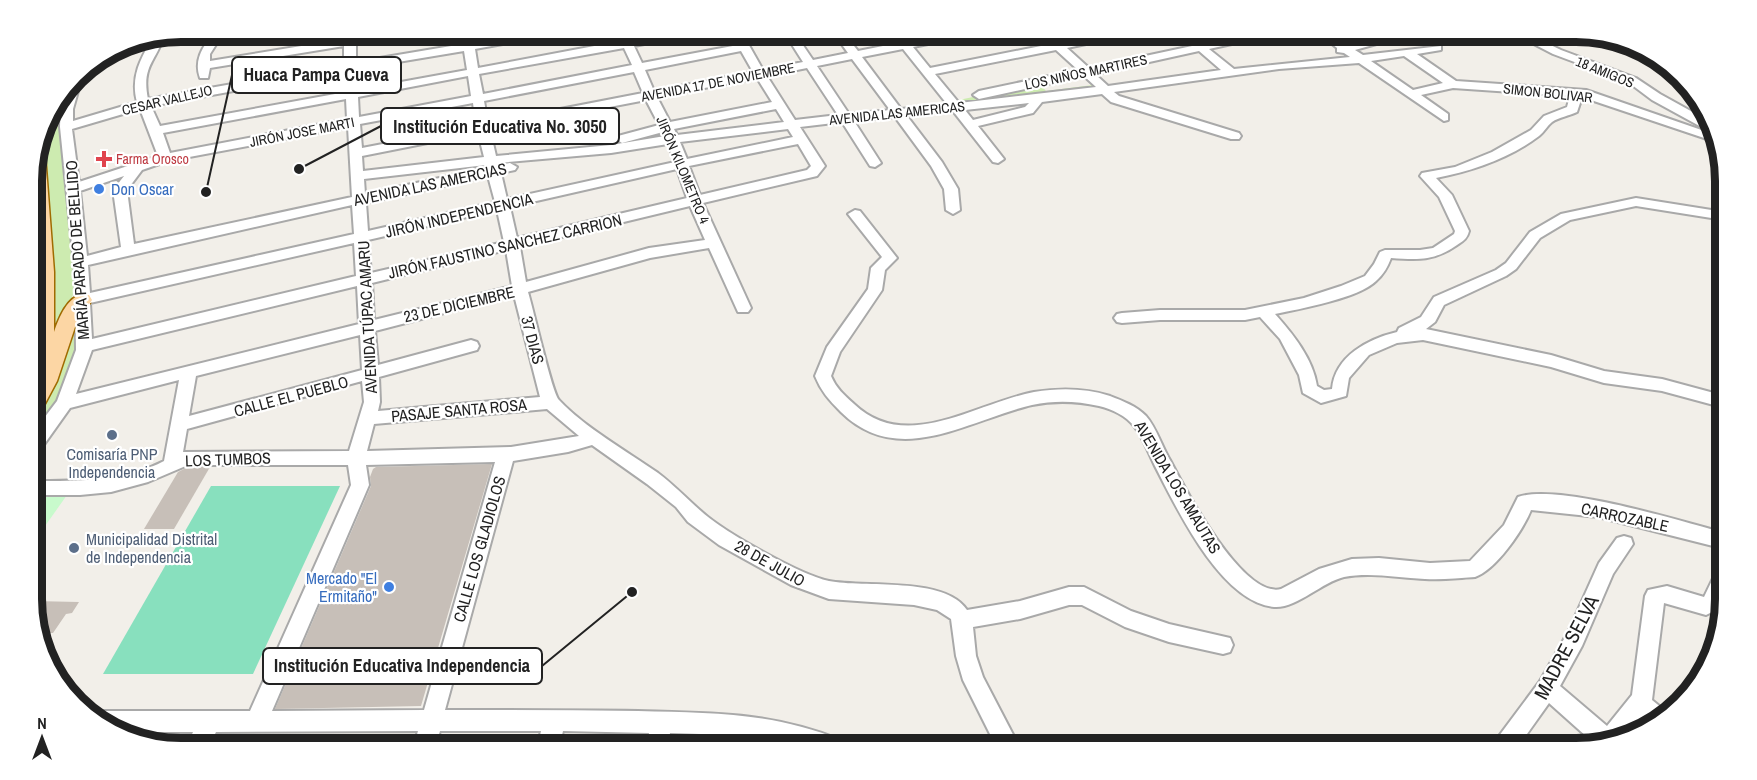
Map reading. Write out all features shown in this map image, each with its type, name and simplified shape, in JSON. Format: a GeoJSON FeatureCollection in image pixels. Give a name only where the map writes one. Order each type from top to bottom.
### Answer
{"type":"FeatureCollection","features":[{"type":"Feature","properties":{"kind":"main road"},"geometry":{"type":"LineString","coordinates":[[42,226],[45,329],[42,361]]}},
{"type":"Feature","properties":{"kind":"main road"},"geometry":{"type":"LineString","coordinates":[[42,390],[68,320],[82,300]]}},
{"type":"Feature","properties":{"kind":"street"},"geometry":{"type":"LineString","coordinates":[[209,91],[203,66],[206,49],[211,42]]}},
{"type":"Feature","properties":{"kind":"street"},"geometry":{"type":"LineString","coordinates":[[203,66],[321,42]]}},
{"type":"Feature","properties":{"kind":"street","name":"AVENIDA TÚPAC AMARU"},"geometry":{"type":"LineString","coordinates":[[256,722],[360,485],[361,458],[372,402],[350,42]]}},
{"type":"Feature","properties":{"kind":"street","name":"CESAR VALLEJO"},"geometry":{"type":"LineString","coordinates":[[66,127],[142,104],[350,66],[454,42]]}},
{"type":"Feature","properties":{"kind":"street","name":"37 DIAS"},"geometry":{"type":"LineString","coordinates":[[467,42],[483,128],[513,244],[520,289],[550,402]]}},
{"type":"Feature","properties":{"kind":"street"},"geometry":{"type":"LineString","coordinates":[[156,130],[472,71],[603,42]]}},
{"type":"Feature","properties":{"kind":"street","name":"JIRÓN KILOMETRO 4"},"geometry":{"type":"LineString","coordinates":[[628,42],[650,95],[669,133],[730,284],[743,308]]}},
{"type":"Feature","properties":{"kind":"street","name":"JIRÓN JOSE MARTI"},"geometry":{"type":"LineString","coordinates":[[74,188],[165,158],[640,67],[730,42]]}},
{"type":"Feature","properties":{"kind":"street"},"geometry":{"type":"LineString","coordinates":[[743,42],[760,74],[802,139]]}},
{"type":"Feature","properties":{"kind":"street"},"geometry":{"type":"LineString","coordinates":[[796,42],[875,162]]}},
{"type":"Feature","properties":{"kind":"street"},"geometry":{"type":"LineString","coordinates":[[845,42],[937,165],[951,189],[953,210]]}},
{"type":"Feature","properties":{"kind":"street"},"geometry":{"type":"LineString","coordinates":[[903,42],[998,159]]}},
{"type":"Feature","properties":{"kind":"street","name":"AVENIDA 17 DE NOVIEMBRE"},"geometry":{"type":"LineString","coordinates":[[356,153],[921,42]]}},
{"type":"Feature","properties":{"kind":"street"},"geometry":{"type":"LineString","coordinates":[[1055,42],[1104,90],[1123,103],[1235,136]]}},
{"type":"Feature","properties":{"kind":"street"},"geometry":{"type":"LineString","coordinates":[[929,72],[1079,42]]}},
{"type":"Feature","properties":{"kind":"street"},"geometry":{"type":"LineString","coordinates":[[1194,42],[1233,74]]}},
{"type":"Feature","properties":{"kind":"street","name":"LOS NIÑOS MARTIRES"},"geometry":{"type":"LineString","coordinates":[[953,104],[1224,42]]}},
{"type":"Feature","properties":{"kind":"street"},"geometry":{"type":"LineString","coordinates":[[1338,42],[1444,117]]}},
{"type":"Feature","properties":{"kind":"street"},"geometry":{"type":"LineString","coordinates":[[1280,66],[1370,42]]}},
{"type":"Feature","properties":{"kind":"street","name":"18 AMIGOS"},"geometry":{"type":"LineString","coordinates":[[1538,42],[1557,52],[1632,80],[1656,97],[1701,121]]}},
{"type":"Feature","properties":{"kind":"street"},"geometry":{"type":"LineString","coordinates":[[155,45],[140,75],[142,104],[156,130],[165,158]]}},
{"type":"Feature","properties":{"kind":"street","name":"AVENIDA LAS AMERICAS"},"geometry":{"type":"LineString","coordinates":[[669,133],[793,124],[899,113],[953,104],[1036,99],[1280,66],[1437,48]]}},
{"type":"Feature","properties":{"kind":"street"},"geometry":{"type":"LineString","coordinates":[[1407,53],[1453,84]]}},
{"type":"Feature","properties":{"kind":"street","name":"SIMON BOLIVAR"},"geometry":{"type":"LineString","coordinates":[[1411,94],[1453,84],[1577,93],[1597,97],[1707,136]]}},
{"type":"Feature","properties":{"kind":"street"},"geometry":{"type":"LineString","coordinates":[[1122,318],[1160,315],[1245,315],[1264,312],[1305,303],[1346,290],[1370,279],[1381,266],[1385,255],[1390,253],[1420,255],[1437,252],[1461,236],[1462,231],[1445,195],[1427,176],[1458,170],[1512,148],[1535,133],[1544,121],[1573,109],[1577,93]]}},
{"type":"Feature","properties":{"kind":"street","name":"MARÍA PARADO DE BELLIDO"},"geometry":{"type":"LineString","coordinates":[[42,434],[64,403],[76,375],[84,346],[74,188],[66,127],[66,109],[69,98]]}},
{"type":"Feature","properties":{"kind":"street"},"geometry":{"type":"LineString","coordinates":[[970,124],[1029,110],[1036,99]]}},
{"type":"Feature","properties":{"kind":"street","name":"AVENIDA LAS AMERCIAS"},"geometry":{"type":"LineString","coordinates":[[80,263],[128,250],[360,200],[493,165],[669,133],[780,104]]}},
{"type":"Feature","properties":{"kind":"street","name":"JIRÓN INDEPENDENCIA"},"geometry":{"type":"LineString","coordinates":[[82,300],[802,139]]}},
{"type":"Feature","properties":{"kind":"street","name":"JIRÓN FAUSTINO SANCHEZ CARRION"},"geometry":{"type":"LineString","coordinates":[[84,346],[812,173],[818,166],[802,139]]}},
{"type":"Feature","properties":{"kind":"street"},"geometry":{"type":"LineString","coordinates":[[358,176],[493,165]]}},
{"type":"Feature","properties":{"kind":"street"},"geometry":{"type":"LineString","coordinates":[[128,250],[120,190],[137,168]]}},
{"type":"Feature","properties":{"kind":"street"},"geometry":{"type":"LineString","coordinates":[[1264,312],[1286,336],[1307,375],[1309,389],[1321,397],[1335,395],[1340,392],[1341,378],[1348,366],[1363,351],[1419,327],[1431,318],[1434,306],[1439,301],[1506,270],[1535,235],[1566,217],[1636,202],[1715,215]]}},
{"type":"Feature","properties":{"kind":"street","name":"AVENIDA LOS AMAUTAS"},"geometry":{"type":"LineString","coordinates":[[855,214],[890,258],[878,268],[874,290],[833,351],[824,376],[830,390],[860,420],[870,426],[920,433],[1022,401],[1055,394],[1084,395],[1120,406],[1134,414],[1141,422],[1196,523],[1224,564],[1253,594],[1275,599],[1343,568],[1374,565],[1416,570],[1475,568],[1500,544],[1520,520],[1524,502]]}},
{"type":"Feature","properties":{"kind":"street","name":"23 DE DICIEMBRE"},"geometry":{"type":"LineString","coordinates":[[64,403],[520,289],[649,253],[715,243]]}},
{"type":"Feature","properties":{"kind":"street"},"geometry":{"type":"LineString","coordinates":[[1379,343],[1417,334],[1444,337],[1551,361],[1604,377],[1662,385],[1715,399]]}},
{"type":"Feature","properties":{"kind":"street","name":"CALLE EL PUEBLO"},"geometry":{"type":"LineString","coordinates":[[179,425],[471,346]]}},
{"type":"Feature","properties":{"kind":"street"},"geometry":{"type":"LineString","coordinates":[[172,463],[189,371]]}},
{"type":"Feature","properties":{"kind":"street","name":"PASAJE SANTA ROSA"},"geometry":{"type":"LineString","coordinates":[[368,418],[550,402]]}},
{"type":"Feature","properties":{"kind":"street","name":"28 DE JULIO"},"geometry":{"type":"LineString","coordinates":[[550,402],[594,438],[653,479],[682,502],[695,517],[726,539],[798,579],[829,590],[890,593],[942,603],[958,613],[962,620]]}},
{"type":"Feature","properties":{"kind":"street","name":"LOS TUMBOS"},"geometry":{"type":"LineString","coordinates":[[42,488],[101,487],[160,471],[172,463],[202,457],[361,458],[506,454],[575,445],[594,438]]}},
{"type":"Feature","properties":{"kind":"street","name":"CALLE LOS GLADIOLOS"},"geometry":{"type":"LineString","coordinates":[[427,738],[506,454]]}},
{"type":"Feature","properties":{"kind":"street","name":"CARROZABLE"},"geometry":{"type":"LineString","coordinates":[[1524,502],[1543,501],[1588,508],[1715,539]]}},
{"type":"Feature","properties":{"kind":"street","name":"MADRE SELVA"},"geometry":{"type":"LineString","coordinates":[[1511,738],[1547,688],[1575,639],[1606,569],[1624,544]]}},
{"type":"Feature","properties":{"kind":"street"},"geometry":{"type":"LineString","coordinates":[[1616,732],[1640,704],[1646,680],[1655,596],[1662,594],[1706,606],[1713,603],[1715,598]]}},
{"type":"Feature","properties":{"kind":"street"},"geometry":{"type":"LineString","coordinates":[[1004,738],[973,680],[966,656],[962,620],[1020,610],[1069,596],[1084,596],[1125,618],[1169,633],[1223,645]]}},
{"type":"Feature","properties":{"kind":"street"},"geometry":{"type":"LineString","coordinates":[[1547,688],[1603,735]]}},
{"type":"Feature","properties":{"kind":"street"},"geometry":{"type":"LineString","coordinates":[[1640,704],[1653,715]]}},
{"type":"Feature","properties":{"kind":"street"},"geometry":{"type":"LineString","coordinates":[[550,738],[555,720]]}},
{"type":"Feature","properties":{"kind":"street"},"geometry":{"type":"LineString","coordinates":[[118,722],[555,720],[731,724],[777,730],[802,738]]}},
{"type":"Feature","properties":{"kind":"street"},"geometry":{"type":"LineString","coordinates":[[202,738],[209,723]]}},
{"type":"Feature","properties":{"kind":"street"},"geometry":{"type":"LineString","coordinates":[[659,738],[661,723]]}},
{"type":"Feature","properties":{"kind":"green space"},"geometry":{"type":"Polygon","coordinates":[[[1039,83],[1046,91],[1093,85],[1097,88],[956,104],[954,101],[1039,83]]]}},
{"type":"Feature","properties":{"kind":"green space"},"geometry":{"type":"Polygon","coordinates":[[[68,100],[65,110],[79,275],[55,352],[42,213],[42,172],[53,128],[68,100]]]}},
{"type":"Feature","properties":{"kind":"green space"},"geometry":{"type":"Polygon","coordinates":[[[80,290],[81,351],[73,376],[42,429],[42,385],[80,290]]]}},
{"type":"Feature","properties":{"kind":"green space"},"geometry":{"type":"Polygon","coordinates":[[[211,486],[340,486],[253,674],[103,674],[211,486]]]}},
{"type":"Feature","properties":{"kind":"green space"},"geometry":{"type":"Polygon","coordinates":[[[42,494],[67,495],[42,530],[42,494]]]}},
{"type":"Feature","properties":{"kind":"building","name":"Mercado \"El Ermitaño\""},"geometry":{"type":"Polygon","coordinates":[[[492,464],[421,706],[275,709],[371,486],[370,477],[373,469],[376,467],[492,464]]]}},
{"type":"Feature","properties":{"kind":"building"},"geometry":{"type":"Polygon","coordinates":[[[188,467],[210,467],[174,529],[144,529],[178,472],[188,467]]]}},
{"type":"Feature","properties":{"kind":"building"},"geometry":{"type":"Polygon","coordinates":[[[42,601],[79,602],[72,613],[66,614],[53,633],[47,633],[42,601]]]}},
{"type":"Feature","properties":{"kind":"place","name":"Farma Orosco"},"geometry":{"type":"Point","coordinates":[104,159]}},
{"type":"Feature","properties":{"kind":"place","name":"Institución Educativa No. 3050"},"geometry":{"type":"Point","coordinates":[299,169]}},
{"type":"Feature","properties":{"kind":"place","name":"Don Oscar"},"geometry":{"type":"Point","coordinates":[99,189]}},
{"type":"Feature","properties":{"kind":"place","name":"Huaca Pampa Cueva"},"geometry":{"type":"Point","coordinates":[206,192]}},
{"type":"Feature","properties":{"kind":"place","name":"Comisaría PNP Independencia"},"geometry":{"type":"Point","coordinates":[112,435]}},
{"type":"Feature","properties":{"kind":"place","name":"Municipalidad Distrital de Independencia"},"geometry":{"type":"Point","coordinates":[74,548]}},
{"type":"Feature","properties":{"kind":"place","name":"Mercado \"El Ermitaño\""},"geometry":{"type":"Point","coordinates":[389,587]}},
{"type":"Feature","properties":{"kind":"place","name":"Institución Educativa Independencia"},"geometry":{"type":"Point","coordinates":[632,592]}}]}
